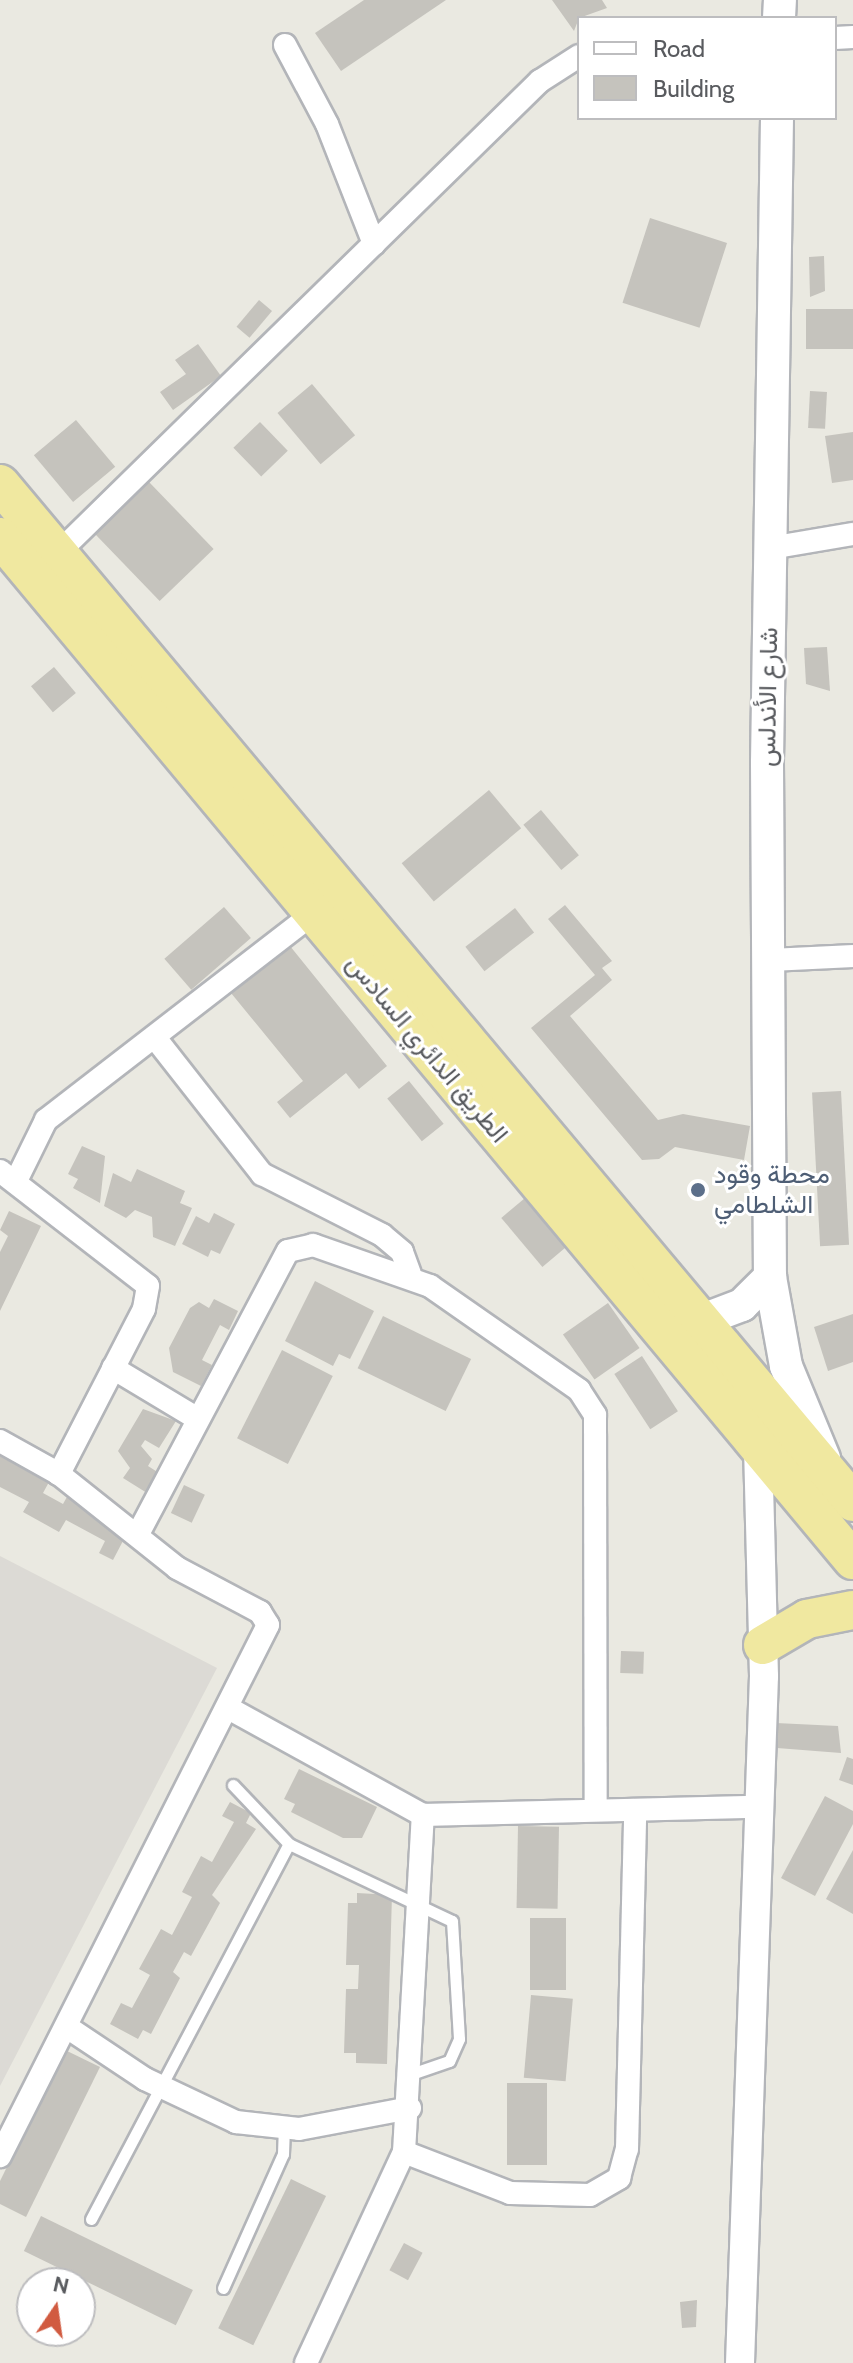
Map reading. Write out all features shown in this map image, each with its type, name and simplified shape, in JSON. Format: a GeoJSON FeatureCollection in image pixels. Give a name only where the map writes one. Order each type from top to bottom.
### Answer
{"type":"FeatureCollection","features":[{"type":"Feature","properties":{"kind":"highway","name":"الطريق الدائري السادس"},"geometry":{"type":"LineString","coordinates":[[5,514],[58,553],[700,1321],[826,1463],[853,1502]]}},
{"type":"Feature","properties":{"kind":"highway","name":"الطريق الدائري السادس"},"geometry":{"type":"LineString","coordinates":[[5,514],[314,913],[758,1450],[853,1560]]}},
{"type":"Feature","properties":{"kind":"highway"},"geometry":{"type":"LineString","coordinates":[[763,1645],[807,1619],[853,1610]]}},
{"type":"Feature","properties":{"kind":"main road","name":"شارع الأندلس"},"geometry":{"type":"LineString","coordinates":[[777,120],[770,548],[770,1277],[786,1366],[826,1463]]}},
{"type":"Feature","properties":{"kind":"main road"},"geometry":{"type":"LineString","coordinates":[[700,1321],[742,1305],[770,1277]]}},
{"type":"Feature","properties":{"kind":"street"},"geometry":{"type":"LineString","coordinates":[[285,45],[327,124],[374,244]]}},
{"type":"Feature","properties":{"kind":"street"},"geometry":{"type":"LineString","coordinates":[[58,553],[540,81],[577,57]]}},
{"type":"Feature","properties":{"kind":"street"},"geometry":{"type":"LineString","coordinates":[[770,548],[853,534]]}},
{"type":"Feature","properties":{"kind":"street"},"geometry":{"type":"LineString","coordinates":[[59,1474],[113,1368],[148,1286],[8,1176],[46,1120],[156,1039],[314,913]]}},
{"type":"Feature","properties":{"kind":"street"},"geometry":{"type":"LineString","coordinates":[[771,960],[853,956]]}},
{"type":"Feature","properties":{"kind":"street"},"geometry":{"type":"LineString","coordinates":[[156,1039],[262,1174],[394,1243],[410,1274]]}},
{"type":"Feature","properties":{"kind":"street"},"geometry":{"type":"LineString","coordinates":[[139,1532],[288,1251],[313,1245],[410,1274],[579,1390],[595,1415],[596,1810]]}},
{"type":"Feature","properties":{"kind":"street"},"geometry":{"type":"LineString","coordinates":[[113,1368],[198,1419]]}},
{"type":"Feature","properties":{"kind":"street"},"geometry":{"type":"LineString","coordinates":[[0,1441],[59,1474],[139,1532],[177,1568],[266,1618],[264,1643],[0,2156]]}},
{"type":"Feature","properties":{"kind":"street"},"geometry":{"type":"LineString","coordinates":[[740,2363],[755,1807],[763,1645],[758,1450]]}},
{"type":"Feature","properties":{"kind":"street"},"geometry":{"type":"LineString","coordinates":[[230,1709],[423,1815],[755,1807]]}},
{"type":"Feature","properties":{"kind":"street"},"geometry":{"type":"LineString","coordinates":[[404,2152],[510,2193],[590,2195],[619,2178],[627,2149],[635,1810]]}},
{"type":"Feature","properties":{"kind":"street"},"geometry":{"type":"LineString","coordinates":[[306,2363],[404,2152],[410,2108],[423,1815]]}},
{"type":"Feature","properties":{"kind":"street"},"geometry":{"type":"LineString","coordinates":[[67,2027],[158,2086],[236,2122],[284,2128],[410,2108]]}},
{"type":"Feature","properties":{"kind":"lane"},"geometry":{"type":"LineString","coordinates":[[233,1785],[289,1844],[417,1899],[452,1921],[459,2039],[449,2061],[411,2074]]}},
{"type":"Feature","properties":{"kind":"lane"},"geometry":{"type":"LineString","coordinates":[[91,2219],[158,2086],[289,1844]]}},
{"type":"Feature","properties":{"kind":"lane"},"geometry":{"type":"LineString","coordinates":[[223,2288],[283,2154],[284,2128]]}},
{"type":"Feature","properties":{"kind":"shaded area"},"geometry":{"type":"Polygon","coordinates":[[[0,1556],[217,1668],[0,2086],[0,1556]]]}},
{"type":"Feature","properties":{"kind":"building"},"geometry":{"type":"Polygon","coordinates":[[[364,0],[446,0],[341,71],[315,33],[364,0]]]}},
{"type":"Feature","properties":{"kind":"building"},"geometry":{"type":"Polygon","coordinates":[[[552,0],[602,0],[607,8],[577,16],[574,31],[552,0]]]}},
{"type":"Feature","properties":{"kind":"building"},"geometry":{"type":"Polygon","coordinates":[[[650,218],[727,243],[700,328],[622,303],[650,218]]]}},
{"type":"Feature","properties":{"kind":"building"},"geometry":{"type":"Polygon","coordinates":[[[824,256],[825,291],[810,297],[809,257],[824,256]]]}},
{"type":"Feature","properties":{"kind":"building"},"geometry":{"type":"Polygon","coordinates":[[[259,300],[272,311],[250,338],[237,327],[259,300]]]}},
{"type":"Feature","properties":{"kind":"building"},"geometry":{"type":"Polygon","coordinates":[[[806,309],[853,309],[853,349],[806,349],[806,309]]]}},
{"type":"Feature","properties":{"kind":"building"},"geometry":{"type":"Polygon","coordinates":[[[198,344],[221,376],[173,410],[160,392],[186,374],[175,360],[198,344]]]}},
{"type":"Feature","properties":{"kind":"building"},"geometry":{"type":"Polygon","coordinates":[[[312,384],[355,435],[321,464],[278,413],[312,384]]]}},
{"type":"Feature","properties":{"kind":"building"},"geometry":{"type":"Polygon","coordinates":[[[810,391],[827,392],[825,429],[808,428],[810,391]]]}},
{"type":"Feature","properties":{"kind":"building"},"geometry":{"type":"Polygon","coordinates":[[[76,420],[115,467],[73,502],[34,455],[76,420]]]}},
{"type":"Feature","properties":{"kind":"building"},"geometry":{"type":"Polygon","coordinates":[[[260,422],[288,451],[261,476],[233,448],[260,422]]]}},
{"type":"Feature","properties":{"kind":"building"},"geometry":{"type":"Polygon","coordinates":[[[853,432],[853,480],[832,483],[825,436],[853,432]]]}},
{"type":"Feature","properties":{"kind":"building"},"geometry":{"type":"Polygon","coordinates":[[[149,482],[214,549],[160,601],[95,534],[149,482]]]}},
{"type":"Feature","properties":{"kind":"building"},"geometry":{"type":"Polygon","coordinates":[[[827,647],[830,691],[806,684],[804,648],[827,647]]]}},
{"type":"Feature","properties":{"kind":"building"},"geometry":{"type":"Polygon","coordinates":[[[54,667],[76,693],[53,712],[31,686],[54,667]]]}},
{"type":"Feature","properties":{"kind":"building"},"geometry":{"type":"Polygon","coordinates":[[[489,790],[521,828],[434,902],[402,863],[489,790]]]}},
{"type":"Feature","properties":{"kind":"building"},"geometry":{"type":"Polygon","coordinates":[[[541,810],[579,855],[561,870],[523,825],[541,810]]]}},
{"type":"Feature","properties":{"kind":"building"},"geometry":{"type":"Polygon","coordinates":[[[565,905],[612,961],[602,968],[612,980],[570,1016],[658,1120],[683,1114],[750,1126],[744,1160],[675,1147],[659,1159],[642,1160],[531,1028],[595,975],[548,919],[565,905]]]}},
{"type":"Feature","properties":{"kind":"building"},"geometry":{"type":"Polygon","coordinates":[[[224,907],[251,938],[191,990],[164,959],[224,907]]]}},
{"type":"Feature","properties":{"kind":"building"},"geometry":{"type":"Polygon","coordinates":[[[515,908],[534,932],[484,971],[465,947],[515,908]]]}},
{"type":"Feature","properties":{"kind":"building"},"geometry":{"type":"Polygon","coordinates":[[[290,946],[387,1066],[359,1089],[346,1073],[290,1118],[277,1102],[303,1081],[231,993],[290,946]]]}},
{"type":"Feature","properties":{"kind":"building"},"geometry":{"type":"Polygon","coordinates":[[[409,1081],[444,1124],[422,1141],[387,1099],[409,1081]]]}},
{"type":"Feature","properties":{"kind":"building"},"geometry":{"type":"Polygon","coordinates":[[[841,1091],[849,1245],[820,1246],[812,1093],[841,1091]]]}},
{"type":"Feature","properties":{"kind":"building"},"geometry":{"type":"Polygon","coordinates":[[[82,1146],[105,1156],[100,1203],[73,1188],[78,1179],[68,1174],[82,1146]]]}},
{"type":"Feature","properties":{"kind":"building"},"geometry":{"type":"Polygon","coordinates":[[[137,1169],[185,1191],[180,1203],[192,1208],[175,1246],[153,1237],[152,1217],[135,1210],[126,1218],[104,1206],[113,1173],[131,1182],[137,1169]]]}},
{"type":"Feature","properties":{"kind":"building"},"geometry":{"type":"Polygon","coordinates":[[[525,1198],[566,1247],[542,1267],[501,1218],[525,1198]]]}},
{"type":"Feature","properties":{"kind":"building"},"geometry":{"type":"Polygon","coordinates":[[[9,1211],[41,1226],[0,1311],[0,1252],[8,1236],[0,1230],[9,1211]]]}},
{"type":"Feature","properties":{"kind":"building"},"geometry":{"type":"Polygon","coordinates":[[[214,1213],[235,1224],[220,1254],[211,1250],[208,1257],[182,1244],[196,1216],[209,1223],[214,1213]]]}},
{"type":"Feature","properties":{"kind":"building"},"geometry":{"type":"Polygon","coordinates":[[[315,1281],[374,1311],[350,1359],[339,1354],[333,1366],[285,1341],[315,1281]]]}},
{"type":"Feature","properties":{"kind":"building"},"geometry":{"type":"Polygon","coordinates":[[[214,1299],[238,1311],[229,1330],[220,1325],[202,1360],[212,1365],[201,1386],[173,1372],[169,1348],[190,1308],[199,1302],[209,1308],[214,1299]]]}},
{"type":"Feature","properties":{"kind":"building"},"geometry":{"type":"Polygon","coordinates":[[[608,1303],[640,1348],[594,1380],[563,1335],[608,1303]]]}},
{"type":"Feature","properties":{"kind":"building"},"geometry":{"type":"Polygon","coordinates":[[[853,1314],[853,1362],[828,1371],[814,1327],[853,1314]]]}},
{"type":"Feature","properties":{"kind":"building"},"geometry":{"type":"Polygon","coordinates":[[[383,1316],[471,1359],[446,1411],[358,1368],[383,1316]]]}},
{"type":"Feature","properties":{"kind":"building"},"geometry":{"type":"Polygon","coordinates":[[[282,1350],[333,1376],[288,1464],[237,1438],[282,1350]]]}},
{"type":"Feature","properties":{"kind":"building"},"geometry":{"type":"Polygon","coordinates":[[[642,1356],[678,1411],[650,1429],[614,1374],[642,1356]]]}},
{"type":"Feature","properties":{"kind":"building"},"geometry":{"type":"Polygon","coordinates":[[[143,1409],[176,1421],[159,1448],[145,1440],[141,1446],[152,1459],[148,1466],[159,1473],[147,1493],[123,1478],[130,1468],[118,1451],[143,1409]]]}},
{"type":"Feature","properties":{"kind":"building"},"geometry":{"type":"Polygon","coordinates":[[[0,1455],[49,1482],[43,1493],[63,1504],[68,1495],[119,1522],[113,1533],[124,1539],[113,1560],[99,1553],[105,1541],[66,1520],[59,1532],[23,1512],[29,1502],[0,1487],[0,1455]]]}},
{"type":"Feature","properties":{"kind":"building"},"geometry":{"type":"Polygon","coordinates":[[[184,1485],[205,1495],[192,1523],[171,1513],[184,1485]]]}},
{"type":"Feature","properties":{"kind":"building"},"geometry":{"type":"Polygon","coordinates":[[[621,1651],[644,1652],[643,1674],[620,1673],[621,1651]]]}},
{"type":"Feature","properties":{"kind":"building"},"geometry":{"type":"Polygon","coordinates":[[[776,1723],[838,1726],[841,1753],[777,1748],[776,1723]]]}},
{"type":"Feature","properties":{"kind":"building"},"geometry":{"type":"Polygon","coordinates":[[[847,1757],[853,1759],[853,1785],[839,1780],[847,1757]]]}},
{"type":"Feature","properties":{"kind":"building"},"geometry":{"type":"Polygon","coordinates":[[[299,1769],[377,1807],[362,1838],[343,1838],[291,1812],[295,1804],[284,1799],[299,1769]]]}},
{"type":"Feature","properties":{"kind":"building"},"geometry":{"type":"Polygon","coordinates":[[[825,1796],[853,1811],[853,1824],[815,1896],[781,1878],[825,1796]]]}},
{"type":"Feature","properties":{"kind":"building"},"geometry":{"type":"Polygon","coordinates":[[[230,1802],[251,1813],[246,1823],[256,1829],[212,1895],[220,1903],[191,1956],[184,1952],[173,1972],[180,1978],[151,2034],[143,2030],[138,2039],[110,2024],[121,2003],[132,2008],[150,1975],[139,1969],[161,1929],[172,1935],[192,1897],[182,1892],[201,1856],[212,1862],[234,1822],[222,1816],[230,1802]]]}},
{"type":"Feature","properties":{"kind":"building"},"geometry":{"type":"Polygon","coordinates":[[[518,1826],[559,1827],[558,1909],[517,1908],[518,1826]]]}},
{"type":"Feature","properties":{"kind":"building"},"geometry":{"type":"Polygon","coordinates":[[[853,1850],[853,1914],[826,1899],[853,1850]]]}},
{"type":"Feature","properties":{"kind":"building"},"geometry":{"type":"Polygon","coordinates":[[[357,1893],[392,1895],[387,2064],[356,2063],[356,2053],[344,2053],[346,1989],[358,1989],[359,1965],[346,1965],[348,1903],[357,1903],[357,1893]]]}},
{"type":"Feature","properties":{"kind":"building"},"geometry":{"type":"Polygon","coordinates":[[[530,1918],[566,1918],[566,1990],[530,1990],[530,1918]]]}},
{"type":"Feature","properties":{"kind":"building"},"geometry":{"type":"Polygon","coordinates":[[[531,1995],[573,1999],[566,2081],[524,2078],[531,1995]]]}},
{"type":"Feature","properties":{"kind":"building"},"geometry":{"type":"Polygon","coordinates":[[[65,2050],[100,2067],[26,2217],[0,2204],[0,2181],[65,2050]]]}},
{"type":"Feature","properties":{"kind":"building"},"geometry":{"type":"Polygon","coordinates":[[[507,2083],[547,2083],[547,2165],[507,2165],[507,2083]]]}},
{"type":"Feature","properties":{"kind":"building"},"geometry":{"type":"Polygon","coordinates":[[[291,2179],[326,2196],[253,2345],[218,2328],[291,2179]]]}},
{"type":"Feature","properties":{"kind":"building"},"geometry":{"type":"Polygon","coordinates":[[[41,2216],[193,2290],[176,2325],[96,2286],[96,2267],[57,2267],[24,2251],[41,2216]]]}},
{"type":"Feature","properties":{"kind":"building"},"geometry":{"type":"Polygon","coordinates":[[[404,2243],[423,2253],[408,2280],[389,2270],[404,2243]]]}},
{"type":"Feature","properties":{"kind":"building"},"geometry":{"type":"Polygon","coordinates":[[[697,2300],[696,2327],[682,2328],[680,2302],[697,2300]]]}},
{"type":"Feature","properties":{"kind":"place","name":"محطة وقود الشلطامي"},"geometry":{"type":"Point","coordinates":[698,1190]}}]}
